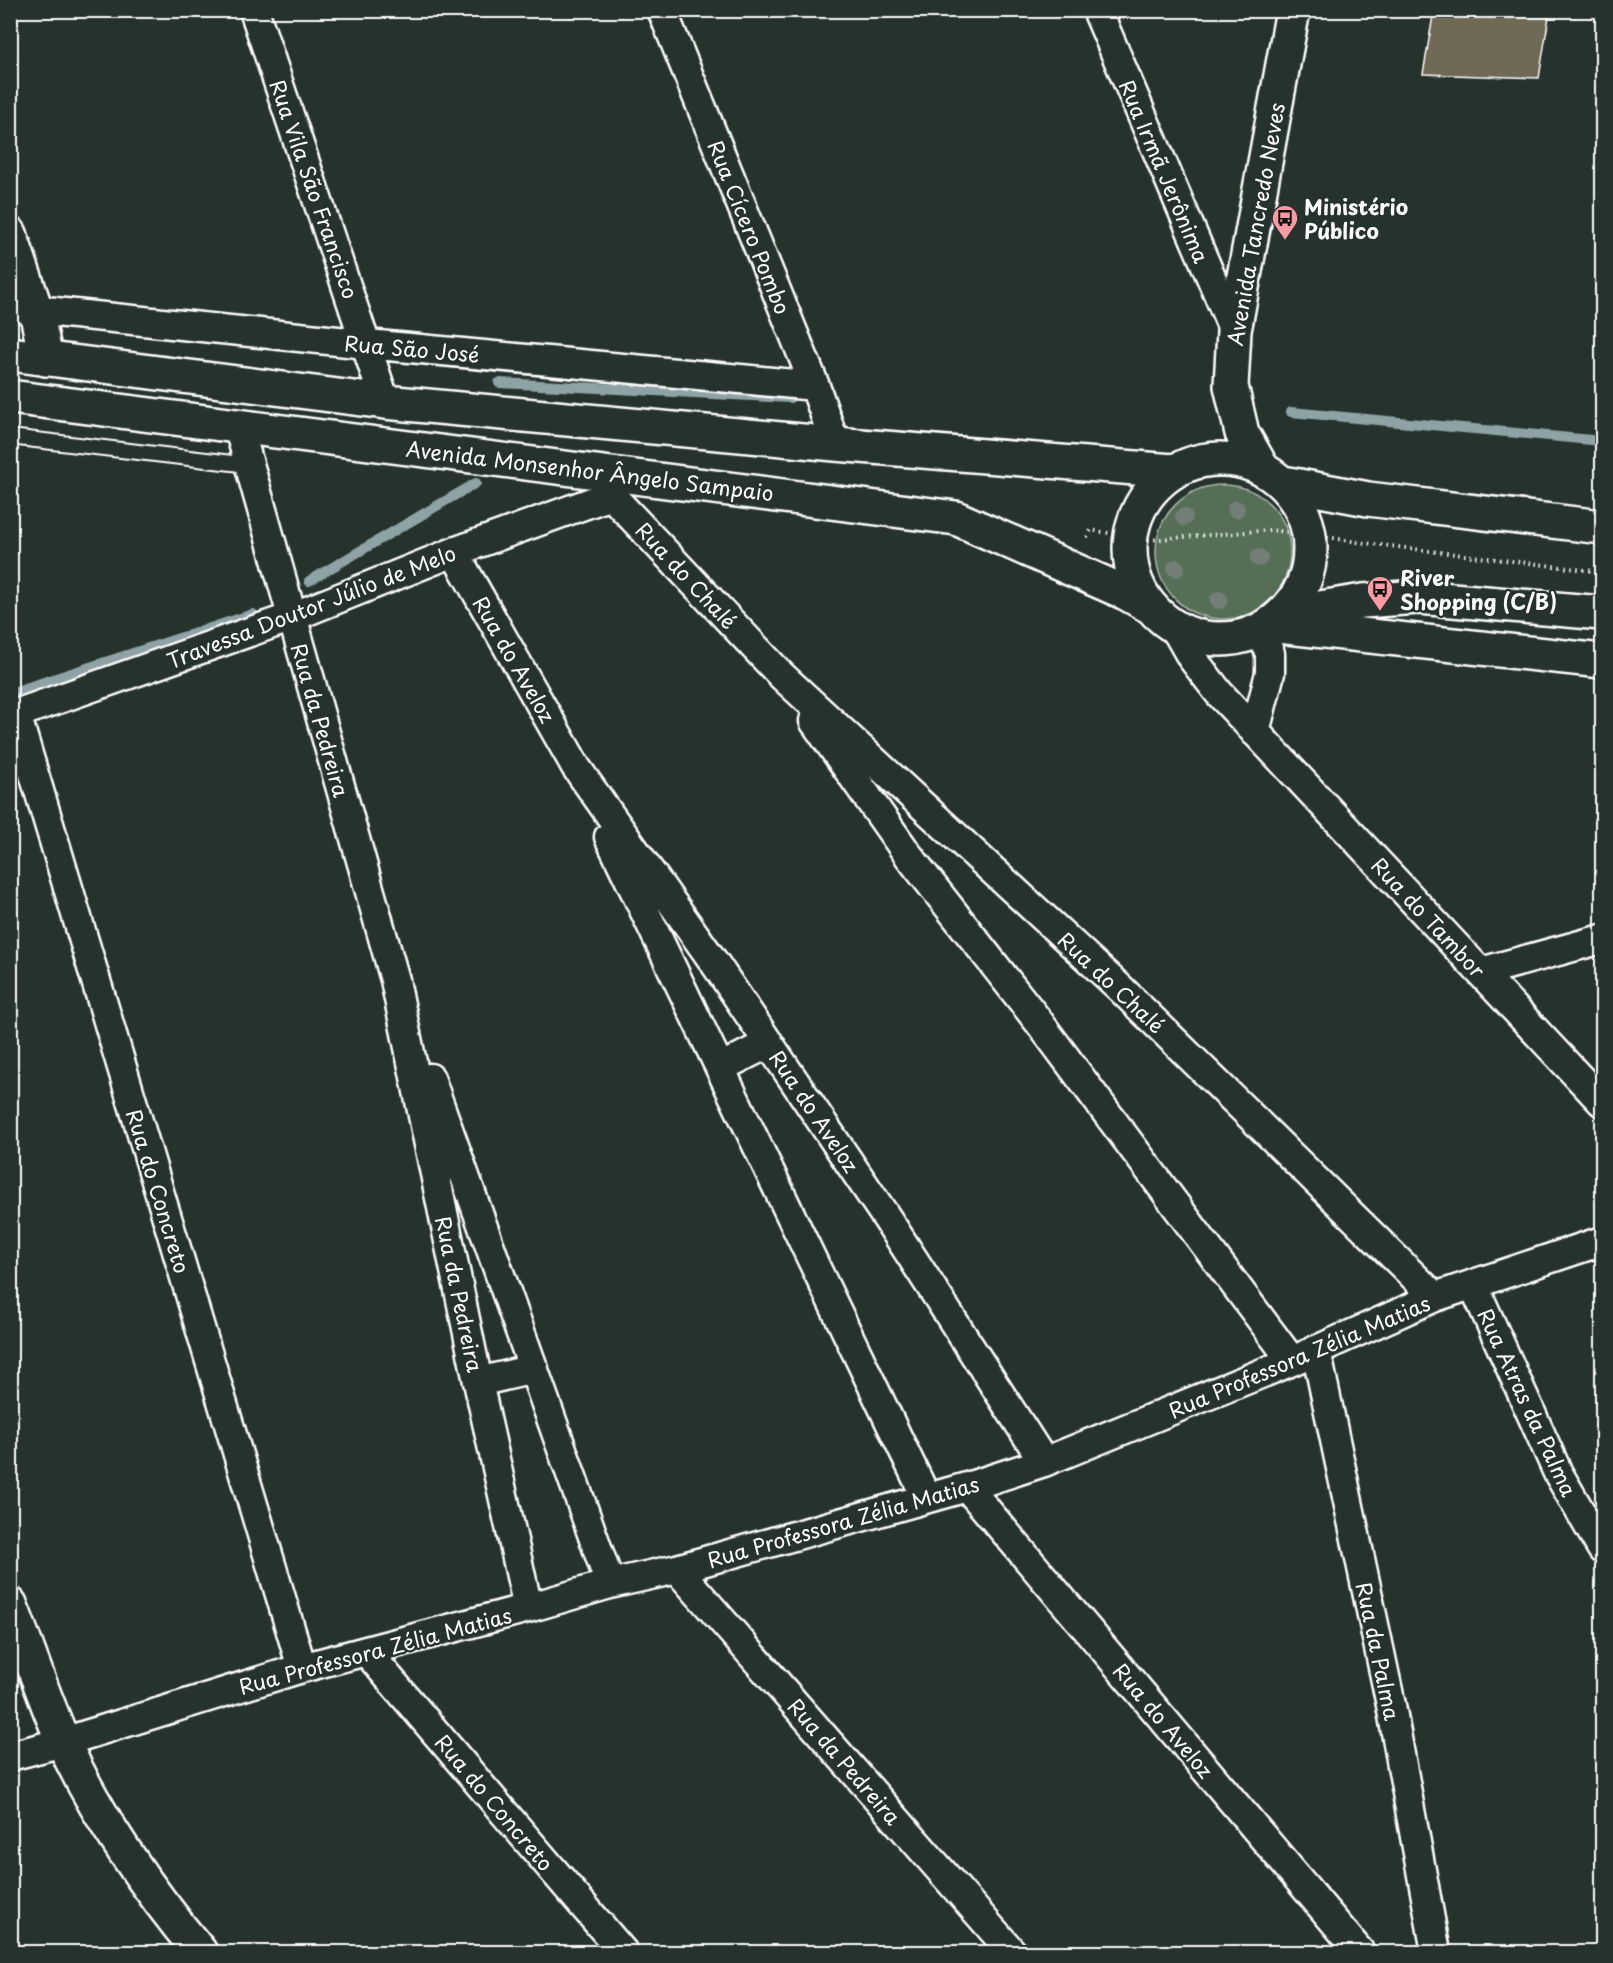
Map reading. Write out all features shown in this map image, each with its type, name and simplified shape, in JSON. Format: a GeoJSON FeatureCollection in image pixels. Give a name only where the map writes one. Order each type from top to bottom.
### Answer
{"type":"FeatureCollection","features":[{"type":"Feature","properties":{"kind":"main road","name":"Avenida Tancredo Neves"},"geometry":{"type":"LineString","coordinates":[[1271,623],[1301,591],[1309,563],[1309,534],[1301,507],[1273,476],[1242,433],[1231,386],[1234,331],[1293,10]]}},
{"type":"Feature","properties":{"kind":"main road"},"geometry":{"type":"LineString","coordinates":[[10,234],[23,308],[46,359]]}},
{"type":"Feature","properties":{"kind":"main road","name":"Avenida Monsenhor Ângelo Sampaio"},"geometry":{"type":"LineString","coordinates":[[10,354],[385,402],[836,444],[1173,471]]}},
{"type":"Feature","properties":{"kind":"main road","name":"Avenida Monsenhor Ângelo Sampaio"},"geometry":{"type":"LineString","coordinates":[[10,397],[238,424],[604,483],[956,518],[1126,593],[1163,618],[1203,638],[1232,639],[1271,623]]}},
{"type":"Feature","properties":{"kind":"main road"},"geometry":{"type":"LineString","coordinates":[[1163,618],[1138,587],[1131,563],[1130,538],[1137,512],[1152,489],[1173,471],[1202,460],[1232,458],[1273,476],[1368,499],[1602,527]]}},
{"type":"Feature","properties":{"kind":"main road"},"geometry":{"type":"LineString","coordinates":[[1271,623],[1363,601],[1418,597],[1602,613]]}},
{"type":"Feature","properties":{"kind":"main road"},"geometry":{"type":"LineString","coordinates":[[1271,623],[1602,662]]}},
{"type":"Feature","properties":{"kind":"main road"},"geometry":{"type":"LineString","coordinates":[[10,1604],[63,1742],[88,1790],[147,1883],[200,1953]]}},
{"type":"Feature","properties":{"kind":"street","name":"Rua Vila São Francisco"},"geometry":{"type":"LineString","coordinates":[[254,10],[385,402]]}},
{"type":"Feature","properties":{"kind":"street","name":"Rua Cícero Pombo"},"geometry":{"type":"LineString","coordinates":[[662,10],[815,386],[836,444]]}},
{"type":"Feature","properties":{"kind":"street","name":"Rua Irmã Jerônima"},"geometry":{"type":"LineString","coordinates":[[1097,10],[1234,331]]}},
{"type":"Feature","properties":{"kind":"street","name":"Rua São José"},"geometry":{"type":"LineString","coordinates":[[23,308],[367,344],[815,386]]}},
{"type":"Feature","properties":{"kind":"street","name":"Rua da Pedreira"},"geometry":{"type":"LineString","coordinates":[[238,424],[395,980],[610,1584]]}},
{"type":"Feature","properties":{"kind":"street","name":"Travessa Doutor Júlio de Melo"},"geometry":{"type":"LineString","coordinates":[[13,715],[292,616],[454,552],[604,483]]}},
{"type":"Feature","properties":{"kind":"street","name":"Rua do Chalé"},"geometry":{"type":"LineString","coordinates":[[604,483],[781,675],[1120,988],[1435,1297]]}},
{"type":"Feature","properties":{"kind":"street","name":"Rua do Aveloz"},"geometry":{"type":"LineString","coordinates":[[454,552],[576,767],[926,1497]]}},
{"type":"Feature","properties":{"kind":"street","name":"Rua do Tambor"},"geometry":{"type":"LineString","coordinates":[[1163,618],[1204,675],[1255,732],[1602,1102]]}},
{"type":"Feature","properties":{"kind":"street"},"geometry":{"type":"LineString","coordinates":[[1255,732],[1270,673],[1271,623]]}},
{"type":"Feature","properties":{"kind":"street","name":"Rua do Chalé"},"geometry":{"type":"LineString","coordinates":[[781,675],[909,855],[1304,1356]]}},
{"type":"Feature","properties":{"kind":"street","name":"Rua do Concreto"},"geometry":{"type":"LineString","coordinates":[[13,715],[302,1668]]}},
{"type":"Feature","properties":{"kind":"street","name":"Rua do Aveloz"},"geometry":{"type":"LineString","coordinates":[[576,767],[710,955],[888,1220],[1044,1462]]}},
{"type":"Feature","properties":{"kind":"street"},"geometry":{"type":"LineString","coordinates":[[1481,972],[1602,939]]}},
{"type":"Feature","properties":{"kind":"street","name":"Rua da Pedreira"},"geometry":{"type":"LineString","coordinates":[[395,980],[478,1382],[528,1608]]}},
{"type":"Feature","properties":{"kind":"street"},"geometry":{"type":"LineString","coordinates":[[720,1068],[769,1043]]}},
{"type":"Feature","properties":{"kind":"street","name":"Rua Professora Zélia Matias"},"geometry":{"type":"LineString","coordinates":[[10,1756],[63,1742],[302,1668],[610,1584],[677,1569],[967,1487],[1044,1462],[1304,1356],[1435,1297],[1602,1241]]}},
{"type":"Feature","properties":{"kind":"street","name":"Rua Atras da Palma"},"geometry":{"type":"LineString","coordinates":[[1473,1284],[1558,1473],[1602,1550]]}},
{"type":"Feature","properties":{"kind":"street","name":"Rua da Palma"},"geometry":{"type":"LineString","coordinates":[[1304,1356],[1391,1705],[1436,1953]]}},
{"type":"Feature","properties":{"kind":"street"},"geometry":{"type":"LineString","coordinates":[[478,1382],[534,1368]]}},
{"type":"Feature","properties":{"kind":"street","name":"Rua do Aveloz"},"geometry":{"type":"LineString","coordinates":[[967,1487],[1360,1953]]}},
{"type":"Feature","properties":{"kind":"street","name":"Rua da Pedreira"},"geometry":{"type":"LineString","coordinates":[[677,1569],[1012,1953]]}},
{"type":"Feature","properties":{"kind":"street","name":"Rua do Concreto"},"geometry":{"type":"LineString","coordinates":[[366,1651],[623,1953]]}},
{"type":"Feature","properties":{"kind":"lane"},"geometry":{"type":"LineString","coordinates":[[10,437],[249,465]]}},
{"type":"Feature","properties":{"kind":"path"},"geometry":{"type":"LineString","coordinates":[[1072,571],[1091,530],[1149,540],[1270,530],[1602,572]]}},
{"type":"Feature","properties":{"kind":"green space"},"geometry":{"type":"Polygon","coordinates":[[[1223,485],[1249,490],[1271,504],[1285,526],[1290,552],[1285,578],[1271,600],[1249,614],[1223,619],[1197,614],[1175,600],[1161,578],[1156,552],[1161,526],[1175,504],[1197,490],[1223,485]]]}},
{"type":"Feature","properties":{"kind":"building"},"geometry":{"type":"Polygon","coordinates":[[[1434,10],[1550,10],[1539,78],[1423,74],[1434,10]]]}},
{"type":"Feature","properties":{"kind":"waterway"},"geometry":{"type":"LineString","coordinates":[[499,383],[790,398]]}},
{"type":"Feature","properties":{"kind":"waterway"},"geometry":{"type":"LineString","coordinates":[[1291,412],[1602,441]]}},
{"type":"Feature","properties":{"kind":"waterway"},"geometry":{"type":"LineString","coordinates":[[309,581],[476,483]]}},
{"type":"Feature","properties":{"kind":"waterway"},"geometry":{"type":"LineString","coordinates":[[10,693],[253,614]]}},
{"type":"Feature","properties":{"kind":"place","name":"Ministério Público"},"geometry":{"type":"Point","coordinates":[1285,241]}},
{"type":"Feature","properties":{"kind":"place","name":"River Shopping (C/B)"},"geometry":{"type":"Point","coordinates":[1380,612]}}]}
